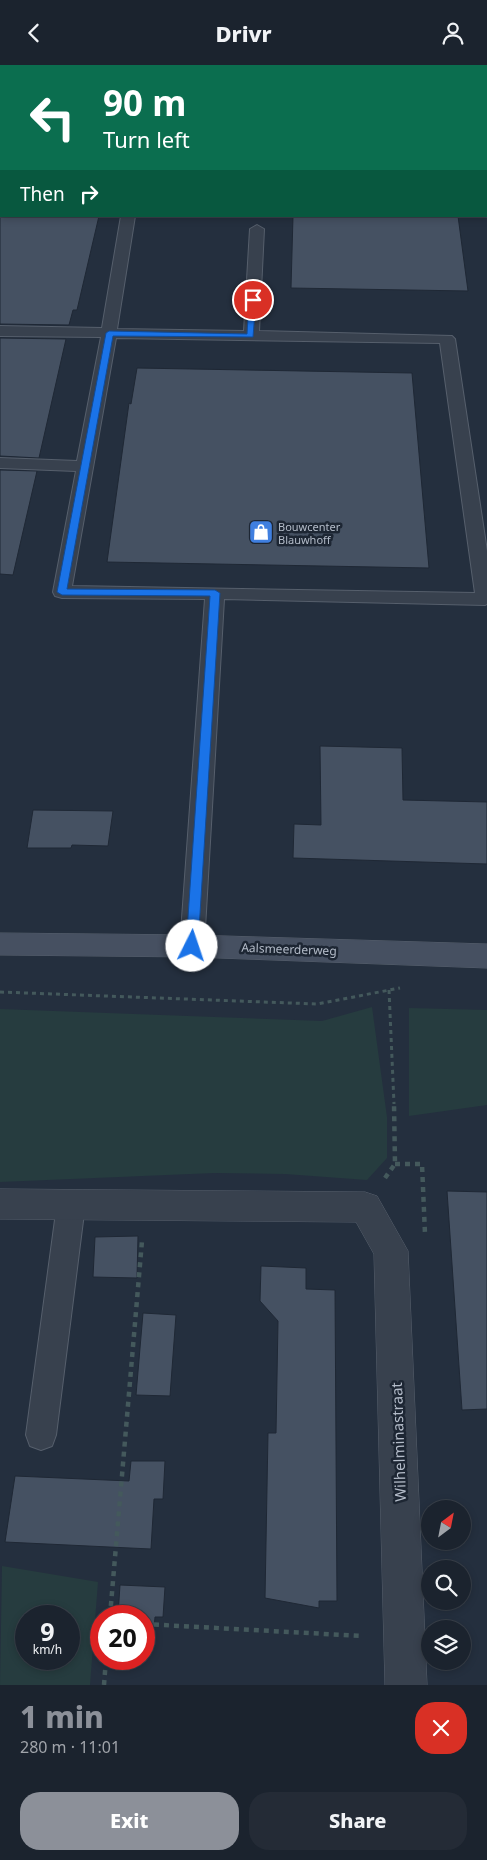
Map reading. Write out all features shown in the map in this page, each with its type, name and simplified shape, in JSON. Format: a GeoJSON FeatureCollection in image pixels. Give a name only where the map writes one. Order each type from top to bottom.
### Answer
{"type":"FeatureCollection","features":[{"type":"Feature","properties":{"kind":"street","name":"Aalsmeerderweg"},"geometry":{"type":"LineString","coordinates":[[0,945],[192,946],[487,956]]}},
{"type":"Feature","properties":{"kind":"street"},"geometry":{"type":"LineString","coordinates":[[0,1204],[365,1207]]}},
{"type":"Feature","properties":{"kind":"street","name":"Wilhelminastraat"},"geometry":{"type":"LineString","coordinates":[[365,1207],[390,1251],[406,1685]]}},
{"type":"Feature","properties":{"kind":"lane"},"geometry":{"type":"LineString","coordinates":[[0,331],[109,333],[251,336],[447,339],[485,599],[215,593],[62,592],[109,333],[128,217]]}},
{"type":"Feature","properties":{"kind":"lane"},"geometry":{"type":"LineString","coordinates":[[251,336],[257,229]]}},
{"type":"Feature","properties":{"kind":"lane"},"geometry":{"type":"LineString","coordinates":[[0,463],[85,466]]}},
{"type":"Feature","properties":{"kind":"lane"},"geometry":{"type":"LineString","coordinates":[[192,946],[215,593]]}},
{"type":"Feature","properties":{"kind":"lane"},"geometry":{"type":"LineString","coordinates":[[41,1435],[71,1205]]}},
{"type":"Feature","properties":{"kind":"path"},"geometry":{"type":"LineString","coordinates":[[0,992],[317,1004],[407,987]]}},
{"type":"Feature","properties":{"kind":"path"},"geometry":{"type":"LineString","coordinates":[[365,1207],[395,1164],[389,990]]}},
{"type":"Feature","properties":{"kind":"path"},"geometry":{"type":"LineString","coordinates":[[111,1605],[142,1234]]}},
{"type":"Feature","properties":{"kind":"path"},"geometry":{"type":"LineString","coordinates":[[155,1625],[405,1638]]}},
{"type":"Feature","properties":{"kind":"path"},"geometry":{"type":"LineString","coordinates":[[104,1685],[105,1670]]}},
{"type":"Feature","properties":{"kind":"green space"},"geometry":{"type":"Polygon","coordinates":[[[372,1007],[387,1117],[387,1158],[367,1180],[285,1174],[214,1173],[0,1182],[0,1009],[322,1021],[372,1007]]]}},
{"type":"Feature","properties":{"kind":"green space"},"geometry":{"type":"Polygon","coordinates":[[[409,1008],[487,1010],[487,1105],[409,1116],[409,1008]]]}},
{"type":"Feature","properties":{"kind":"green space"},"geometry":{"type":"Polygon","coordinates":[[[2,1566],[98,1582],[96,1605],[90,1605],[90,1685],[0,1685],[2,1566]]]}},
{"type":"Feature","properties":{"kind":"building"},"geometry":{"type":"Polygon","coordinates":[[[0,217],[99,217],[77,310],[73,310],[69,325],[0,324],[0,217]]]}},
{"type":"Feature","properties":{"kind":"building"},"geometry":{"type":"Polygon","coordinates":[[[293,217],[458,217],[468,291],[291,288],[293,217]]]}},
{"type":"Feature","properties":{"kind":"building"},"geometry":{"type":"Polygon","coordinates":[[[0,338],[66,339],[39,458],[0,456],[0,338]]]}},
{"type":"Feature","properties":{"kind":"building"},"geometry":{"type":"Polygon","coordinates":[[[137,368],[412,373],[429,568],[107,562],[129,403],[131,404],[137,368]]]}},
{"type":"Feature","properties":{"kind":"building"},"geometry":{"type":"Polygon","coordinates":[[[0,470],[37,471],[13,575],[0,574],[0,470]]]}},
{"type":"Feature","properties":{"kind":"building"},"geometry":{"type":"Polygon","coordinates":[[[320,746],[402,748],[403,800],[487,802],[487,864],[293,858],[294,824],[321,825],[320,746]]]}},
{"type":"Feature","properties":{"kind":"building"},"geometry":{"type":"Polygon","coordinates":[[[33,810],[113,811],[108,846],[72,845],[71,848],[27,848],[33,810]]]}},
{"type":"Feature","properties":{"kind":"building"},"geometry":{"type":"Polygon","coordinates":[[[447,1191],[487,1192],[487,1409],[462,1410],[447,1191]]]}},
{"type":"Feature","properties":{"kind":"building"},"geometry":{"type":"Polygon","coordinates":[[[138,1236],[137,1278],[93,1277],[95,1237],[138,1236]]]}},
{"type":"Feature","properties":{"kind":"building"},"geometry":{"type":"Polygon","coordinates":[[[261,1266],[306,1268],[306,1289],[335,1290],[337,1601],[319,1601],[319,1608],[265,1598],[268,1433],[276,1433],[278,1321],[260,1301],[261,1266]]]}},
{"type":"Feature","properties":{"kind":"building"},"geometry":{"type":"Polygon","coordinates":[[[143,1313],[176,1315],[170,1396],[136,1395],[143,1313]]]}},
{"type":"Feature","properties":{"kind":"building"},"geometry":{"type":"Polygon","coordinates":[[[131,1461],[165,1461],[163,1499],[154,1499],[151,1549],[5,1542],[15,1476],[129,1481],[131,1461]]]}},
{"type":"Feature","properties":{"kind":"building"},"geometry":{"type":"Polygon","coordinates":[[[120,1585],[165,1587],[163,1617],[155,1617],[155,1605],[119,1605],[120,1585]]]}},
{"type":"Feature","properties":{"kind":"place","name":"Bouwcenter Blauwhoff"},"geometry":{"type":"Point","coordinates":[261,532]}},
{"type":"Feature","properties":{"kind":"route"},"geometry":{"type":"LineString","coordinates":[[192,946],[215,593],[62,592],[109,333],[251,336],[253,300]]}}]}
